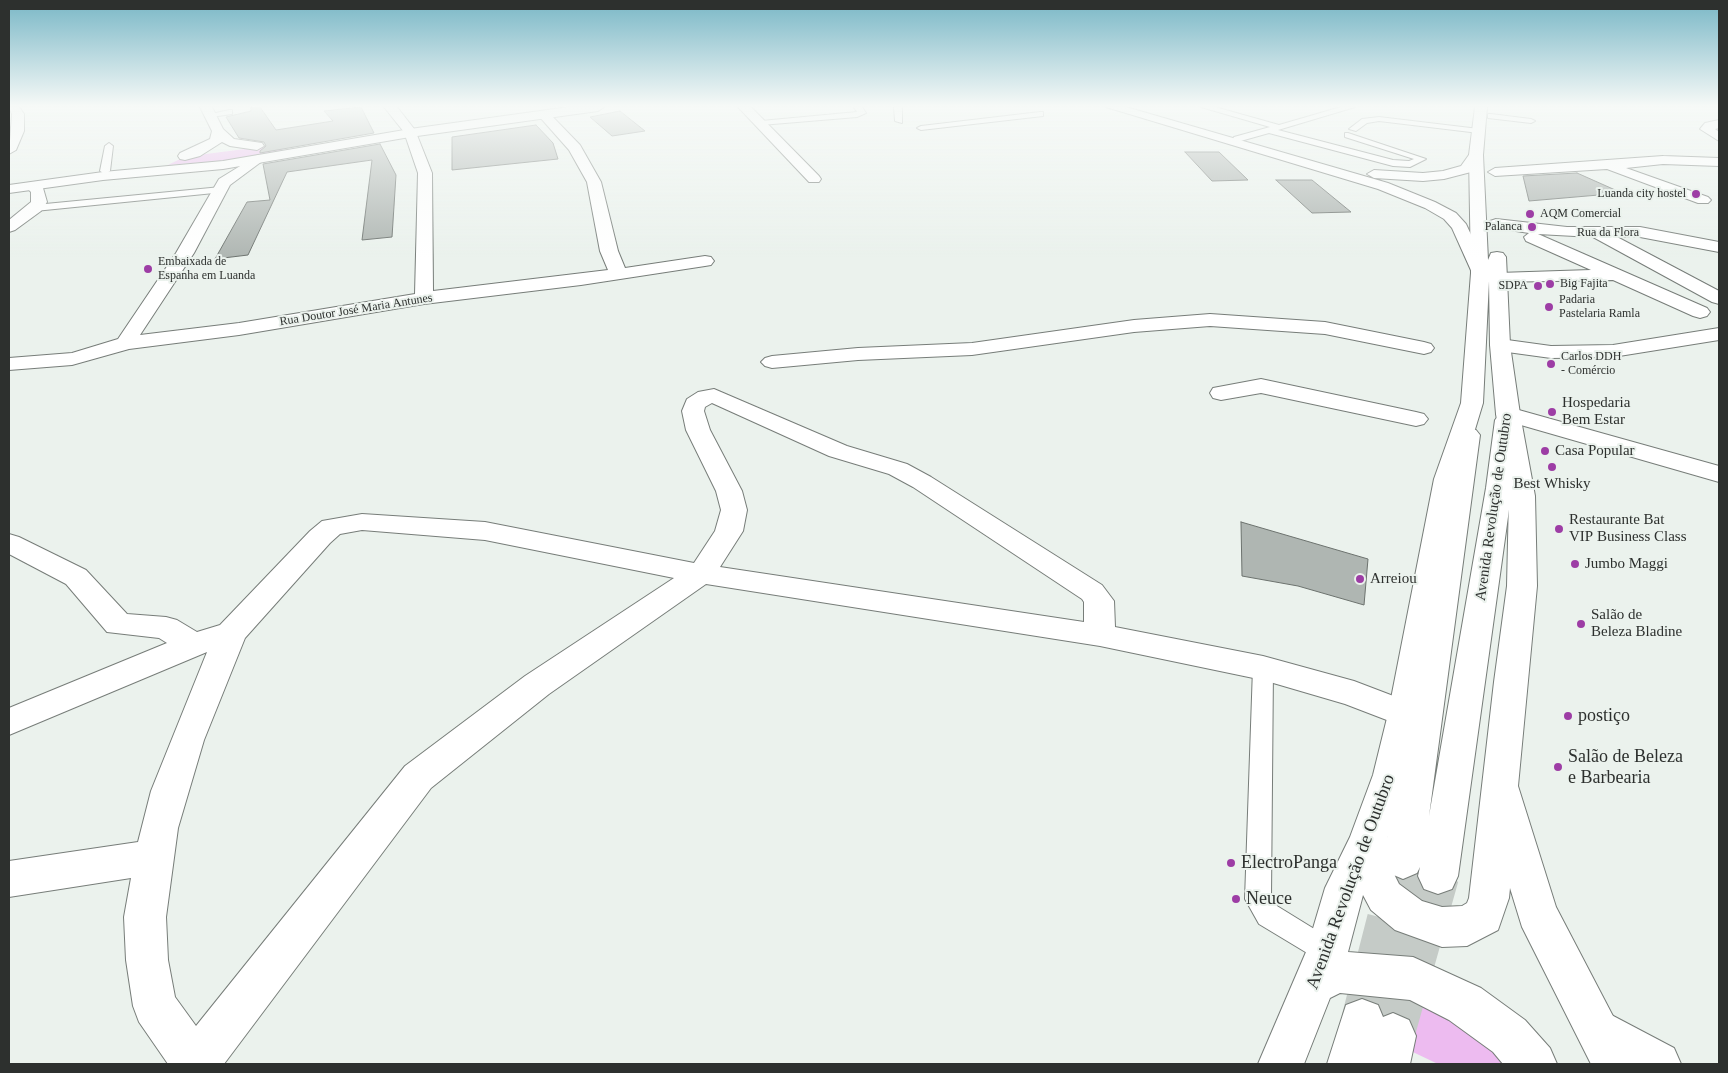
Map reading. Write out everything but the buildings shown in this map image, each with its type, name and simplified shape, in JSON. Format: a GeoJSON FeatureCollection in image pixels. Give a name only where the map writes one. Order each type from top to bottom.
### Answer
{"type":"FeatureCollection","features":[{"type":"Feature","properties":{"kind":"street"},"geometry":{"type":"LineString","coordinates":[[9,189],[187,162],[194,157]]}},
{"type":"Feature","properties":{"kind":"street"},"geometry":{"type":"LineString","coordinates":[[9,184],[105,171],[237,157]]}},
{"type":"Feature","properties":{"kind":"street"},"geometry":{"type":"LineString","coordinates":[[125,343],[186,253],[222,186],[256,157]]}},
{"type":"Feature","properties":{"kind":"street"},"geometry":{"type":"LineString","coordinates":[[418,157],[425,174],[424,298]]}},
{"type":"Feature","properties":{"kind":"street"},"geometry":{"type":"LineString","coordinates":[[580,157],[594,182],[604,221],[608,251],[619,274]]}},
{"type":"Feature","properties":{"kind":"street"},"geometry":{"type":"LineString","coordinates":[[793,157],[814,179]]}},
{"type":"Feature","properties":{"kind":"street"},"geometry":{"type":"LineString","coordinates":[[1284,157],[1383,186],[1442,211],[1460,227],[1489,276],[1617,274]]}},
{"type":"Feature","properties":{"kind":"street"},"geometry":{"type":"LineString","coordinates":[[1299,157],[1340,169],[1386,175],[1424,177],[1466,170],[1475,157]]}},
{"type":"Feature","properties":{"kind":"street","name":"Avenida Revolução de Outubro"},"geometry":{"type":"LineString","coordinates":[[1438,876],[1499,488],[1508,414],[1489,276],[1476,157]]}},
{"type":"Feature","properties":{"kind":"street"},"geometry":{"type":"LineString","coordinates":[[1495,191],[1493,160],[1607,166],[1670,160],[1719,162]]}},
{"type":"Feature","properties":{"kind":"street"},"geometry":{"type":"LineString","coordinates":[[187,162],[216,173],[222,186]]}},
{"type":"Feature","properties":{"kind":"street"},"geometry":{"type":"LineString","coordinates":[[1607,166],[1703,200]]}},
{"type":"Feature","properties":{"kind":"street"},"geometry":{"type":"LineString","coordinates":[[1414,199],[1441,191],[1424,177]]}},
{"type":"Feature","properties":{"kind":"street"},"geometry":{"type":"LineString","coordinates":[[9,227],[35,208],[39,196],[32,186]]}},
{"type":"Feature","properties":{"kind":"street","name":"Avenida Revolução de Outubro"},"geometry":{"type":"LineString","coordinates":[[1403,861],[1472,403],[1495,217]]}},
{"type":"Feature","properties":{"kind":"street","name":"Rua da Flora"},"geometry":{"type":"LineString","coordinates":[[1495,217],[1567,232],[1640,232],[1719,247]]}},
{"type":"Feature","properties":{"kind":"street"},"geometry":{"type":"LineString","coordinates":[[1598,233],[1719,298]]}},
{"type":"Feature","properties":{"kind":"street"},"geometry":{"type":"LineString","coordinates":[[1532,237],[1617,274],[1710,310]]}},
{"type":"Feature","properties":{"kind":"street","name":"Rua Doutor José Maria Antunes"},"geometry":{"type":"LineString","coordinates":[[9,364],[72,359],[102,352],[125,343],[238,329],[424,298],[619,274],[705,261]]}},
{"type":"Feature","properties":{"kind":"street"},"geometry":{"type":"LineString","coordinates":[[1664,318],[1710,310]]}},
{"type":"Feature","properties":{"kind":"street"},"geometry":{"type":"LineString","coordinates":[[772,362],[858,354],[972,349],[1134,326],[1210,320],[1325,328],[1424,348]]}},
{"type":"Feature","properties":{"kind":"street"},"geometry":{"type":"LineString","coordinates":[[1500,345],[1551,352],[1595,352],[1719,334]]}},
{"type":"Feature","properties":{"kind":"street"},"geometry":{"type":"LineString","coordinates":[[1221,394],[1261,386],[1416,418]]}},
{"type":"Feature","properties":{"kind":"street"},"geometry":{"type":"LineString","coordinates":[[1100,635],[1099,601],[1092,592],[922,482],[898,469],[838,451],[712,395],[695,404],[693,411],[698,430],[729,491],[734,510],[729,531],[701,574],[632,618],[537,685],[418,777],[195,1064],[155,1006],[147,960],[145,917],[154,857],[169,791],[187,740],[231,633],[320,537],[332,527],[362,522],[485,531],[701,574],[1100,635],[1263,668],[1354,694],[1405,714]]}},
{"type":"Feature","properties":{"kind":"street","name":"Avenida Revolução de Outubro"},"geometry":{"type":"LineString","coordinates":[[1281,1064],[1322,967],[1345,888],[1368,839],[1391,775],[1405,714],[1446,479],[1472,403]]}},
{"type":"Feature","properties":{"kind":"street"},"geometry":{"type":"LineString","coordinates":[[1368,839],[1376,880],[1384,897],[1410,916],[1442,927],[1467,926],[1483,916],[1489,898],[1500,779],[1522,586],[1522,496],[1508,414],[1719,474]]}},
{"type":"Feature","properties":{"kind":"street"},"geometry":{"type":"LineString","coordinates":[[9,543],[76,577],[118,624],[166,628],[193,646]]}},
{"type":"Feature","properties":{"kind":"street"},"geometry":{"type":"LineString","coordinates":[[9,722],[193,646],[231,633]]}},
{"type":"Feature","properties":{"kind":"street"},"geometry":{"type":"LineString","coordinates":[[1500,779],[1537,913],[1608,1048],[1658,1064]]}},
{"type":"Feature","properties":{"kind":"street"},"geometry":{"type":"LineString","coordinates":[[9,879],[154,857]]}},
{"type":"Feature","properties":{"kind":"street"},"geometry":{"type":"LineString","coordinates":[[1322,967],[1339,972],[1413,979],[1465,1004],[1509,1036],[1534,1064]]}},
{"type":"Feature","properties":{"kind":"street"},"geometry":{"type":"LineString","coordinates":[[1350,1064],[1381,1040]]}},
{"type":"Feature","properties":{"kind":"lane"},"geometry":{"type":"LineString","coordinates":[[105,171],[107,157]]}},
{"type":"Feature","properties":{"kind":"lane"},"geometry":{"type":"LineString","coordinates":[[1372,157],[1398,164],[1410,164],[1422,159],[1417,157]]}},
{"type":"Feature","properties":{"kind":"lane"},"geometry":{"type":"LineString","coordinates":[[35,208],[222,186]]}},
{"type":"Feature","properties":{"kind":"lane"},"geometry":{"type":"LineString","coordinates":[[1263,668],[1258,899],[1268,915],[1322,967]]}},
{"type":"Feature","properties":{"kind":"shaded area"},"geometry":{"type":"Polygon","coordinates":[[[187,157],[260,157],[168,165],[187,157]]]}},
{"type":"Feature","properties":{"kind":"shaded area"},"geometry":{"type":"Polygon","coordinates":[[[1401,1000],[1447,1010],[1501,1044],[1518,1064],[1438,1064],[1373,1033],[1363,1064],[1335,1064],[1361,1007],[1401,1000]]]}},
{"type":"Feature","properties":{"kind":"tunnel"},"geometry":{"type":"LineString","coordinates":[[1362,1021],[1403,861]]}},
{"type":"Feature","properties":{"kind":"tunnel"},"geometry":{"type":"LineString","coordinates":[[1393,1036],[1438,876]]}},
{"type":"Feature","properties":{"kind":"place","name":"Luanda city hostel"},"geometry":{"type":"Point","coordinates":[1696,194]}},
{"type":"Feature","properties":{"kind":"place","name":"AQM Comercial"},"geometry":{"type":"Point","coordinates":[1530,214]}},
{"type":"Feature","properties":{"kind":"place","name":"Palanca"},"geometry":{"type":"Point","coordinates":[1532,227]}},
{"type":"Feature","properties":{"kind":"place","name":"Embaixada de Espanha em Luanda"},"geometry":{"type":"Point","coordinates":[148,269]}},
{"type":"Feature","properties":{"kind":"place","name":"Big Fajita"},"geometry":{"type":"Point","coordinates":[1550,284]}},
{"type":"Feature","properties":{"kind":"place","name":"SDPA"},"geometry":{"type":"Point","coordinates":[1538,286]}},
{"type":"Feature","properties":{"kind":"place","name":"Padaria Pastelaria Ramla"},"geometry":{"type":"Point","coordinates":[1549,307]}},
{"type":"Feature","properties":{"kind":"place","name":"Carlos DDH - Comércio"},"geometry":{"type":"Point","coordinates":[1551,364]}},
{"type":"Feature","properties":{"kind":"place","name":"Hospedaria Bem Estar"},"geometry":{"type":"Point","coordinates":[1552,412]}},
{"type":"Feature","properties":{"kind":"place","name":"Casa Popular"},"geometry":{"type":"Point","coordinates":[1545,451]}},
{"type":"Feature","properties":{"kind":"place","name":"Best Whisky"},"geometry":{"type":"Point","coordinates":[1552,467]}},
{"type":"Feature","properties":{"kind":"place","name":"Restaurante Bat VIP Business Class"},"geometry":{"type":"Point","coordinates":[1559,529]}},
{"type":"Feature","properties":{"kind":"place","name":"Jumbo Maggi"},"geometry":{"type":"Point","coordinates":[1575,564]}},
{"type":"Feature","properties":{"kind":"place","name":"Arreiou"},"geometry":{"type":"Point","coordinates":[1360,579]}},
{"type":"Feature","properties":{"kind":"place","name":"Salão de Beleza Bladine"},"geometry":{"type":"Point","coordinates":[1581,624]}},
{"type":"Feature","properties":{"kind":"place","name":"postiço"},"geometry":{"type":"Point","coordinates":[1568,716]}},
{"type":"Feature","properties":{"kind":"place","name":"Salão de Beleza e Barbearia"},"geometry":{"type":"Point","coordinates":[1558,767]}},
{"type":"Feature","properties":{"kind":"place","name":"ElectroPanga"},"geometry":{"type":"Point","coordinates":[1231,863]}},
{"type":"Feature","properties":{"kind":"place","name":"Neuce"},"geometry":{"type":"Point","coordinates":[1236,899]}}]}
